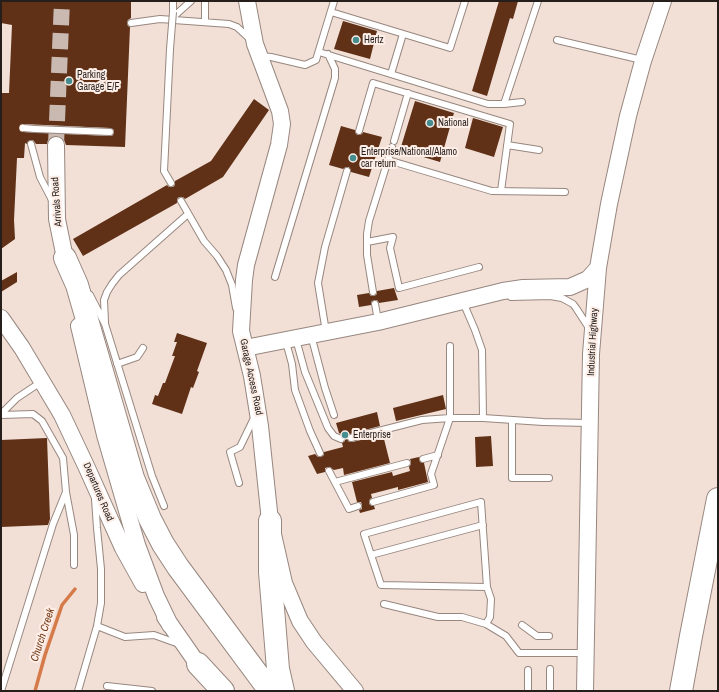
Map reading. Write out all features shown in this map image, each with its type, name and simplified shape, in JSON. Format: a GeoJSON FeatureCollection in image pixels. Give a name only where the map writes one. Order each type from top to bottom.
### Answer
{"type":"FeatureCollection","features":[{"type":"Feature","properties":{"kind":"highway"},"geometry":{"type":"LineString","coordinates":[[65,258],[77,285],[133,478],[150,519],[163,544],[178,567],[270,691]]}},
{"type":"Feature","properties":{"kind":"highway"},"geometry":{"type":"LineString","coordinates":[[681,691],[718,499]]}},
{"type":"Feature","properties":{"kind":"highway"},"geometry":{"type":"LineString","coordinates":[[270,521],[270,572],[278,669],[283,691]]}},
{"type":"Feature","properties":{"kind":"highway"},"geometry":{"type":"LineString","coordinates":[[198,664],[223,691]]}},
{"type":"Feature","properties":{"kind":"street","name":"Garage Access Road"},"geometry":{"type":"LineString","coordinates":[[247,1],[257,50],[280,112],[282,132],[246,265],[241,331],[258,409],[270,521],[284,583],[297,616],[314,642],[355,691]]}},
{"type":"Feature","properties":{"kind":"street","name":"Industrial Highway"},"geometry":{"type":"LineString","coordinates":[[585,691],[589,423],[592,336],[598,268],[621,142],[643,60],[663,1]]}},
{"type":"Feature","properties":{"kind":"street","name":"Arrivals Road"},"geometry":{"type":"LineString","coordinates":[[56,145],[56,207],[59,232],[87,363],[109,451],[144,566],[170,625]]}},
{"type":"Feature","properties":{"kind":"street"},"geometry":{"type":"LineString","coordinates":[[245,348],[378,322],[503,291],[523,288],[570,287],[588,279],[598,268]]}},
{"type":"Feature","properties":{"kind":"street","name":"Departures Road"},"geometry":{"type":"LineString","coordinates":[[1,318],[43,381],[70,432],[131,564],[170,625],[216,691]]}},
{"type":"Feature","properties":{"kind":"lane"},"geometry":{"type":"LineString","coordinates":[[171,183],[164,171],[173,1]]}},
{"type":"Feature","properties":{"kind":"lane"},"geometry":{"type":"LineString","coordinates":[[172,15],[191,1]]}},
{"type":"Feature","properties":{"kind":"lane"},"geometry":{"type":"LineString","coordinates":[[205,1],[205,22]]}},
{"type":"Feature","properties":{"kind":"lane"},"geometry":{"type":"LineString","coordinates":[[131,23],[160,19],[233,25],[241,30],[257,50],[265,56],[271,56],[305,65],[316,60],[334,1]]}},
{"type":"Feature","properties":{"kind":"lane"},"geometry":{"type":"LineString","coordinates":[[331,12],[450,48],[465,1]]}},
{"type":"Feature","properties":{"kind":"lane"},"geometry":{"type":"LineString","coordinates":[[504,104],[538,1]]}},
{"type":"Feature","properties":{"kind":"lane"},"geometry":{"type":"LineString","coordinates":[[391,74],[403,34]]}},
{"type":"Feature","properties":{"kind":"lane"},"geometry":{"type":"LineString","coordinates":[[557,40],[643,60]]}},
{"type":"Feature","properties":{"kind":"lane"},"geometry":{"type":"LineString","coordinates":[[319,52],[488,104],[522,102]]}},
{"type":"Feature","properties":{"kind":"lane"},"geometry":{"type":"LineString","coordinates":[[275,277],[335,78],[335,69],[328,54]]}},
{"type":"Feature","properties":{"kind":"lane"},"geometry":{"type":"LineString","coordinates":[[359,131],[373,83],[510,124],[502,192]]}},
{"type":"Feature","properties":{"kind":"lane"},"geometry":{"type":"LineString","coordinates":[[373,292],[367,255],[369,221],[408,93]]}},
{"type":"Feature","properties":{"kind":"lane"},"geometry":{"type":"LineString","coordinates":[[23,128],[110,132]]}},
{"type":"Feature","properties":{"kind":"lane"},"geometry":{"type":"LineString","coordinates":[[31,144],[42,182],[56,207]]}},
{"type":"Feature","properties":{"kind":"lane"},"geometry":{"type":"LineString","coordinates":[[507,145],[539,150]]}},
{"type":"Feature","properties":{"kind":"lane"},"geometry":{"type":"LineString","coordinates":[[388,160],[486,190],[502,192],[566,192]]}},
{"type":"Feature","properties":{"kind":"lane"},"geometry":{"type":"LineString","coordinates":[[320,453],[295,390],[292,364],[305,336],[325,247],[347,171]]}},
{"type":"Feature","properties":{"kind":"lane"},"geometry":{"type":"LineString","coordinates":[[181,201],[204,241],[217,256],[228,275],[241,331]]}},
{"type":"Feature","properties":{"kind":"lane"},"geometry":{"type":"LineString","coordinates":[[105,324],[104,300],[112,284],[119,275],[188,214]]}},
{"type":"Feature","properties":{"kind":"lane"},"geometry":{"type":"LineString","coordinates":[[367,242],[393,237],[390,248],[399,288],[479,267]]}},
{"type":"Feature","properties":{"kind":"lane"},"geometry":{"type":"LineString","coordinates":[[65,258],[89,293],[105,324],[152,476],[164,506]]}},
{"type":"Feature","properties":{"kind":"lane"},"geometry":{"type":"LineString","coordinates":[[483,418],[482,350],[469,299],[550,296],[562,298],[573,304],[580,313],[592,336]]}},
{"type":"Feature","properties":{"kind":"lane"},"geometry":{"type":"LineString","coordinates":[[375,304],[378,322]]}},
{"type":"Feature","properties":{"kind":"lane"},"geometry":{"type":"LineString","coordinates":[[305,336],[334,415]]}},
{"type":"Feature","properties":{"kind":"lane"},"geometry":{"type":"LineString","coordinates":[[305,336],[305,372],[326,424],[332,434],[341,439]]}},
{"type":"Feature","properties":{"kind":"lane"},"geometry":{"type":"LineString","coordinates":[[373,502],[434,485],[431,474],[450,418],[450,346]]}},
{"type":"Feature","properties":{"kind":"lane"},"geometry":{"type":"LineString","coordinates":[[117,364],[137,357],[143,348]]}},
{"type":"Feature","properties":{"kind":"lane"},"geometry":{"type":"LineString","coordinates":[[1,415],[17,398],[43,381]]}},
{"type":"Feature","properties":{"kind":"lane"},"geometry":{"type":"LineString","coordinates":[[239,483],[230,452],[240,448],[258,409]]}},
{"type":"Feature","properties":{"kind":"lane"},"geometry":{"type":"LineString","coordinates":[[1,415],[33,414],[42,421],[63,458],[66,492],[74,535],[74,566]]}},
{"type":"Feature","properties":{"kind":"lane"},"geometry":{"type":"LineString","coordinates":[[351,438],[422,420],[450,418],[589,423]]}},
{"type":"Feature","properties":{"kind":"lane"},"geometry":{"type":"LineString","coordinates":[[512,420],[512,478],[549,478]]}},
{"type":"Feature","properties":{"kind":"lane"},"geometry":{"type":"LineString","coordinates":[[423,459],[438,455]]}},
{"type":"Feature","properties":{"kind":"lane"},"geometry":{"type":"LineString","coordinates":[[335,482],[407,463]]}},
{"type":"Feature","properties":{"kind":"lane"},"geometry":{"type":"LineString","coordinates":[[329,471],[349,509],[358,506]]}},
{"type":"Feature","properties":{"kind":"lane"},"geometry":{"type":"LineString","coordinates":[[78,691],[97,626],[101,603],[102,581],[95,485]]}},
{"type":"Feature","properties":{"kind":"lane"},"geometry":{"type":"LineString","coordinates":[[1,691],[53,524],[66,492]]}},
{"type":"Feature","properties":{"kind":"lane"},"geometry":{"type":"LineString","coordinates":[[486,624],[490,617],[491,599],[487,587],[481,502],[364,534],[381,585],[487,587]]}},
{"type":"Feature","properties":{"kind":"lane"},"geometry":{"type":"LineString","coordinates":[[371,556],[483,525]]}},
{"type":"Feature","properties":{"kind":"lane"},"geometry":{"type":"LineString","coordinates":[[384,604],[438,617],[462,617],[486,624],[506,636],[519,653],[585,654]]}},
{"type":"Feature","properties":{"kind":"lane"},"geometry":{"type":"LineString","coordinates":[[522,625],[537,636],[549,636]]}},
{"type":"Feature","properties":{"kind":"lane"},"geometry":{"type":"LineString","coordinates":[[97,626],[125,637],[149,635],[185,646]]}},
{"type":"Feature","properties":{"kind":"lane"},"geometry":{"type":"LineString","coordinates":[[550,669],[550,691]]}},
{"type":"Feature","properties":{"kind":"lane"},"geometry":{"type":"LineString","coordinates":[[528,670],[528,691]]}},
{"type":"Feature","properties":{"kind":"lane"},"geometry":{"type":"LineString","coordinates":[[107,686],[152,691]]}},
{"type":"Feature","properties":{"kind":"building","name":"Parking Garage E/F"},"geometry":{"type":"Polygon","coordinates":[[[1,1],[131,1],[131,18],[127,23],[130,27],[125,147],[66,145],[64,140],[56,136],[51,137],[47,144],[36,144],[33,140],[28,141],[27,144],[25,143],[24,158],[17,158],[14,220],[15,239],[1,249],[1,93],[9,93],[12,25],[1,23],[1,1]],[[23,124],[20,125],[19,128],[20,131],[23,132],[112,136],[114,130],[110,128],[23,124]]]}},
{"type":"Feature","properties":{"kind":"building"},"geometry":{"type":"Polygon","coordinates":[[[499,1],[518,1],[513,19],[510,18],[487,96],[472,91],[499,1]]]}},
{"type":"Feature","properties":{"kind":"building","name":"Hertz"},"geometry":{"type":"Polygon","coordinates":[[[343,21],[377,31],[370,59],[334,49],[343,21]]]}},
{"type":"Feature","properties":{"kind":"building"},"geometry":{"type":"Polygon","coordinates":[[[254,99],[269,110],[223,177],[185,199],[183,197],[179,197],[177,199],[177,203],[83,256],[73,239],[167,185],[169,187],[173,187],[175,185],[175,181],[211,161],[254,99]]]}},
{"type":"Feature","properties":{"kind":"building","name":"National"},"geometry":{"type":"Polygon","coordinates":[[[415,101],[454,113],[440,162],[400,150],[415,101]]]}},
{"type":"Feature","properties":{"kind":"building"},"geometry":{"type":"Polygon","coordinates":[[[473,118],[503,127],[494,157],[465,148],[473,118]]]}},
{"type":"Feature","properties":{"kind":"building","name":"Enterprise/National/Alamo car return"},"geometry":{"type":"Polygon","coordinates":[[[341,126],[355,130],[356,134],[358,135],[362,134],[363,132],[382,137],[369,177],[351,172],[349,167],[343,169],[329,165],[341,126]]]}},
{"type":"Feature","properties":{"kind":"building"},"geometry":{"type":"Polygon","coordinates":[[[17,272],[17,282],[1,292],[1,281],[17,272]]]}},
{"type":"Feature","properties":{"kind":"building"},"geometry":{"type":"Polygon","coordinates":[[[394,288],[398,300],[379,303],[377,300],[374,300],[371,302],[371,305],[359,307],[357,295],[369,293],[371,296],[374,296],[377,294],[377,291],[394,288]]]}},
{"type":"Feature","properties":{"kind":"building"},"geometry":{"type":"Polygon","coordinates":[[[177,333],[207,343],[197,371],[199,372],[193,388],[191,387],[182,414],[152,404],[155,395],[158,396],[163,383],[165,383],[175,356],[172,356],[177,342],[174,342],[177,333]]]}},
{"type":"Feature","properties":{"kind":"building"},"geometry":{"type":"Polygon","coordinates":[[[443,395],[446,409],[396,421],[393,408],[443,395]]]}},
{"type":"Feature","properties":{"kind":"building","name":"Enterprise"},"geometry":{"type":"Polygon","coordinates":[[[377,412],[380,426],[350,434],[347,436],[347,439],[349,442],[352,442],[383,435],[390,463],[344,475],[343,468],[334,470],[329,467],[325,468],[325,472],[317,474],[308,456],[315,454],[318,457],[321,457],[324,455],[324,452],[343,447],[342,443],[345,441],[345,438],[339,433],[336,423],[377,412]]]}},
{"type":"Feature","properties":{"kind":"building"},"geometry":{"type":"Polygon","coordinates":[[[491,436],[493,466],[476,467],[475,437],[491,436]]]}},
{"type":"Feature","properties":{"kind":"building"},"geometry":{"type":"Polygon","coordinates":[[[47,438],[50,519],[48,525],[1,527],[1,440],[47,438]]]}},
{"type":"Feature","properties":{"kind":"building"},"geometry":{"type":"Polygon","coordinates":[[[419,457],[420,462],[424,463],[428,482],[398,490],[398,487],[371,494],[372,498],[370,499],[369,503],[370,505],[374,506],[375,509],[360,513],[359,510],[362,509],[362,505],[361,502],[357,502],[352,482],[392,472],[393,476],[410,471],[410,459],[419,457]]]}},
{"type":"Feature","properties":{"kind":"waterway","name":"Church Creek"},"geometry":{"type":"LineString","coordinates":[[35,691],[45,655],[62,605],[75,589]]}},
{"type":"Feature","properties":{"kind":"tunnel"},"geometry":{"type":"LineString","coordinates":[[56,145],[62,1]]}},
{"type":"Feature","properties":{"kind":"place","name":"Hertz"},"geometry":{"type":"Point","coordinates":[356,40]}},
{"type":"Feature","properties":{"kind":"place","name":"Parking Garage E/F"},"geometry":{"type":"Point","coordinates":[69,81]}},
{"type":"Feature","properties":{"kind":"place","name":"National"},"geometry":{"type":"Point","coordinates":[430,123]}},
{"type":"Feature","properties":{"kind":"place","name":"Enterprise/National/Alamo car return"},"geometry":{"type":"Point","coordinates":[353,158]}},
{"type":"Feature","properties":{"kind":"place","name":"Enterprise"},"geometry":{"type":"Point","coordinates":[345,435]}}]}
